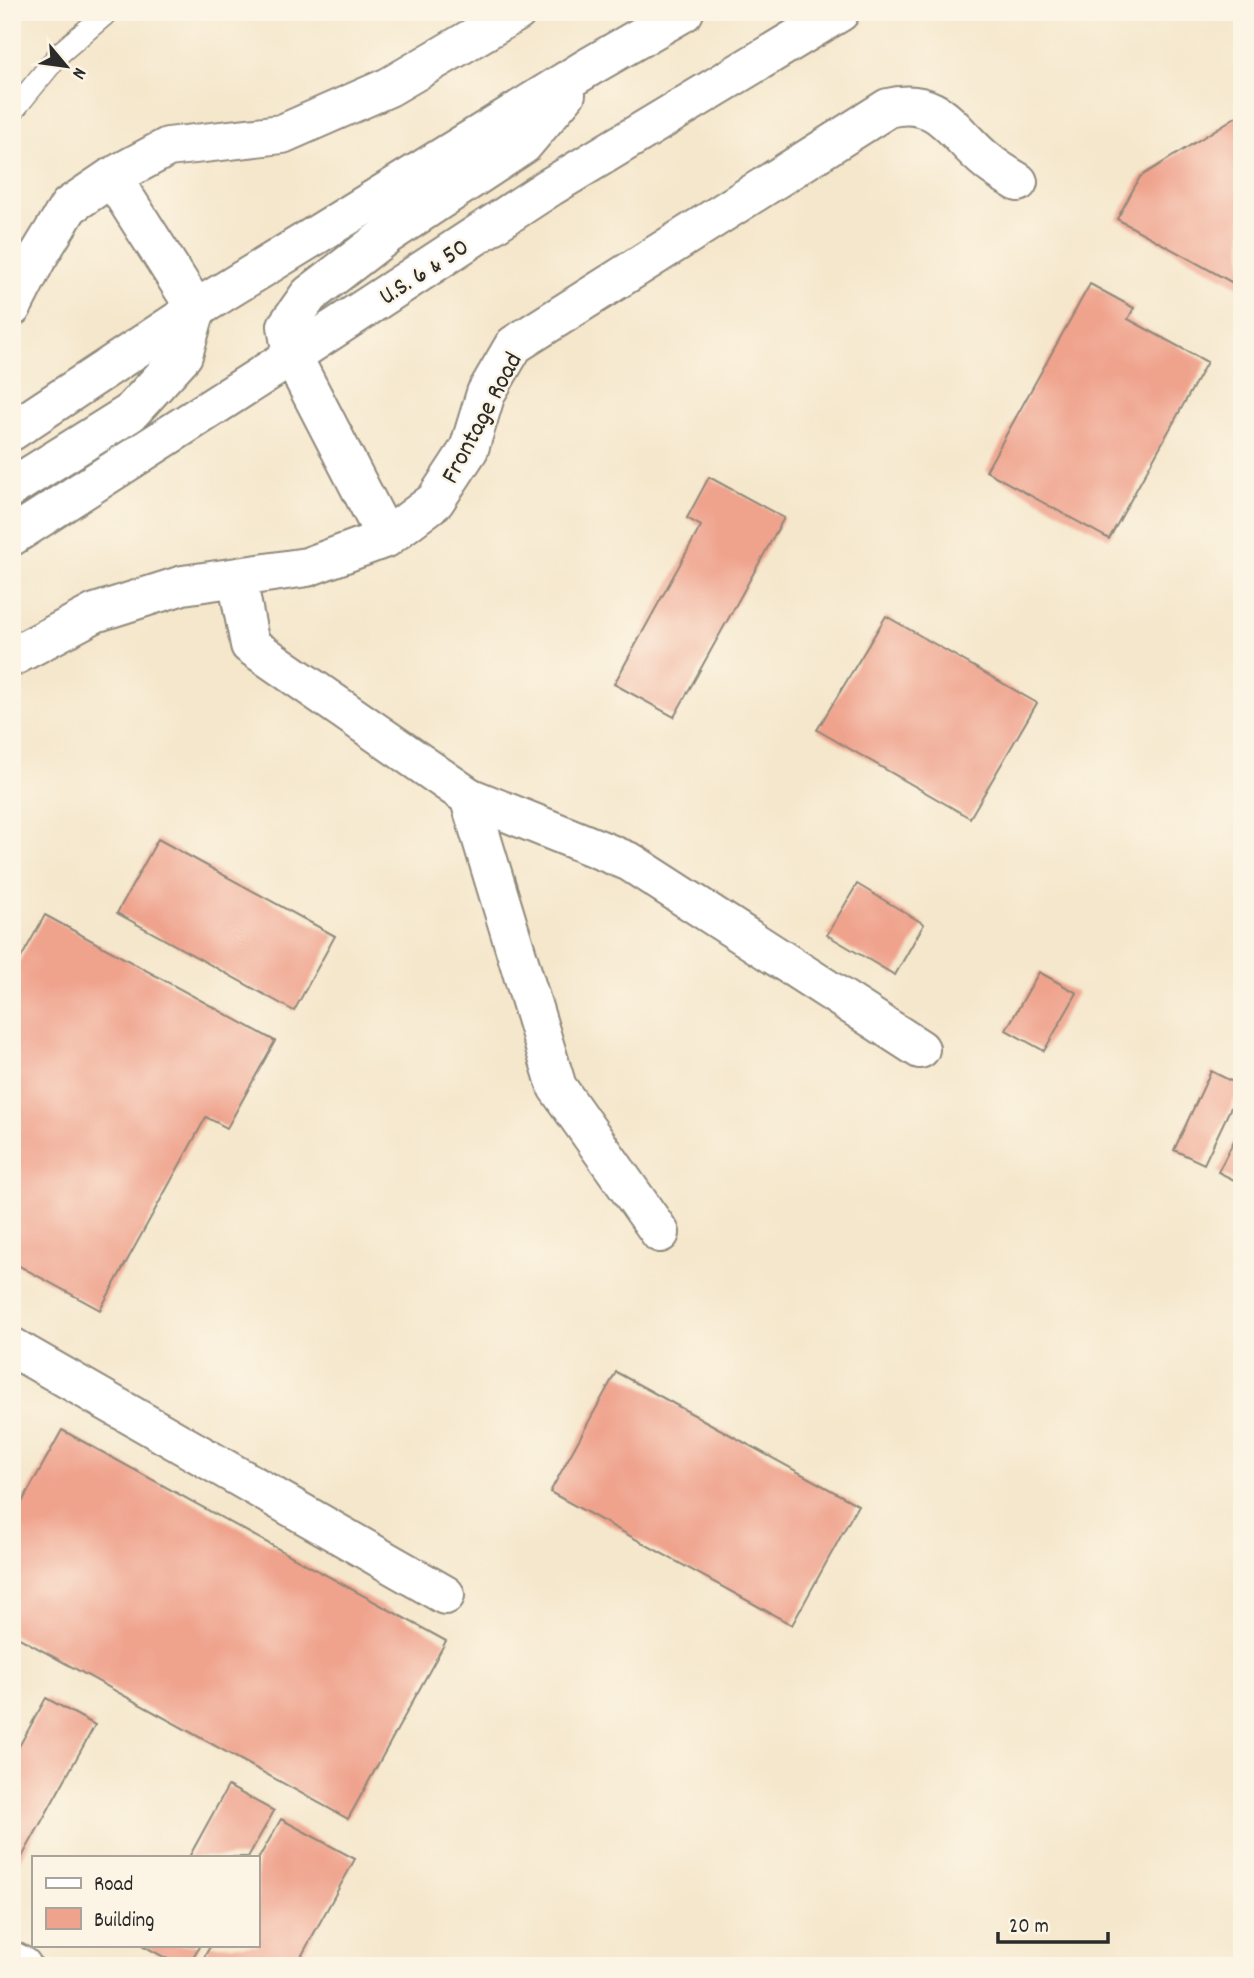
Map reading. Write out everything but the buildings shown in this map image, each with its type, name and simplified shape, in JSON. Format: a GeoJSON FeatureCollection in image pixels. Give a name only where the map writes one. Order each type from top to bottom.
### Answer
{"type":"FeatureCollection","features":[{"type":"Feature","properties":{"kind":"main road"},"geometry":{"type":"LineString","coordinates":[[12,307],[36,260],[69,206],[112,177],[167,147],[282,134],[389,87],[517,12]]}},
{"type":"Feature","properties":{"kind":"main road"},"geometry":{"type":"LineString","coordinates":[[12,431],[196,309],[589,67],[684,12]]}},
{"type":"Feature","properties":{"kind":"main road","name":"U.S. 6 & 50"},"geometry":{"type":"LineString","coordinates":[[12,536],[550,187],[840,12]]}},
{"type":"Feature","properties":{"kind":"main road"},"geometry":{"type":"LineString","coordinates":[[386,538],[292,356],[287,326],[309,295],[387,235],[523,145],[589,67]]}},
{"type":"Feature","properties":{"kind":"main road","name":"Frontage Road"},"geometry":{"type":"LineString","coordinates":[[12,656],[95,612],[183,585],[307,567],[386,538],[435,500],[470,449],[486,394],[514,345],[888,108],[900,105],[923,107],[935,113],[952,125],[988,162],[1018,183]]}},
{"type":"Feature","properties":{"kind":"main road"},"geometry":{"type":"LineString","coordinates":[[12,487],[131,413],[183,355],[196,309],[112,177]]}},
{"type":"Feature","properties":{"kind":"main road"},"geometry":{"type":"LineString","coordinates":[[237,578],[250,645],[469,797],[630,862],[920,1049]]}},
{"type":"Feature","properties":{"kind":"main road"},"geometry":{"type":"LineString","coordinates":[[469,797],[557,1087],[660,1233]]}},
{"type":"Feature","properties":{"kind":"main road"},"geometry":{"type":"LineString","coordinates":[[12,1348],[445,1595]]}},
{"type":"Feature","properties":{"kind":"main road"},"geometry":{"type":"LineString","coordinates":[[12,1961],[22,1966]]}},
{"type":"Feature","properties":{"kind":"lane"},"geometry":{"type":"LineString","coordinates":[[12,112],[61,52],[108,12]]}}]}
